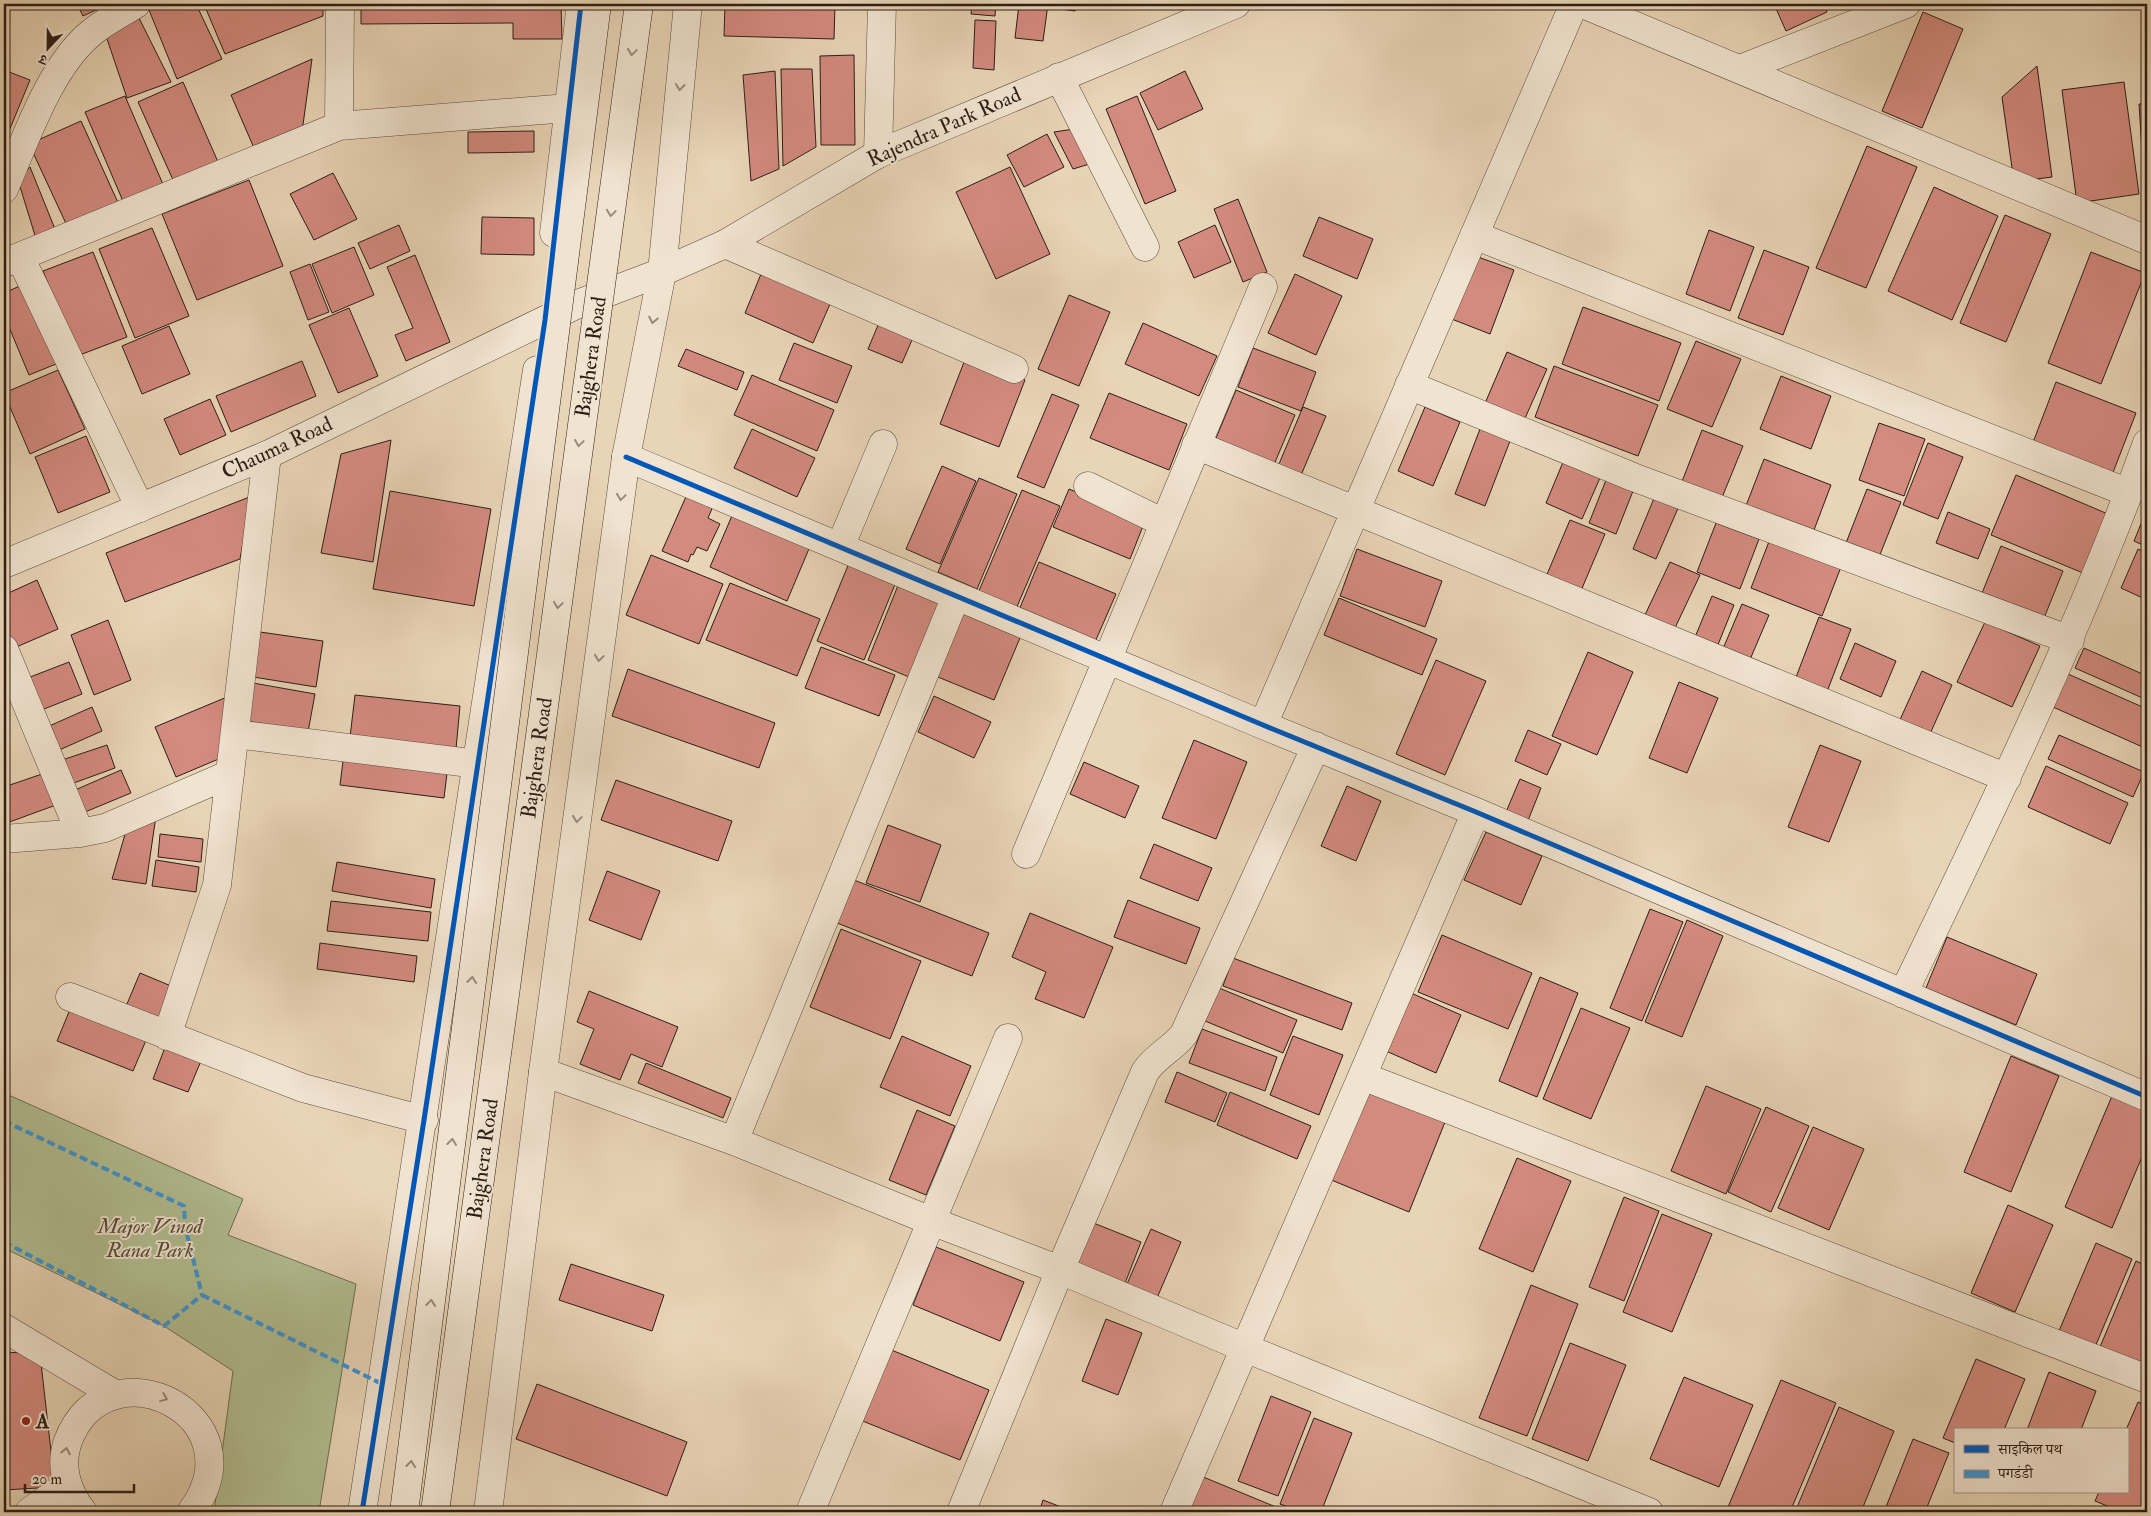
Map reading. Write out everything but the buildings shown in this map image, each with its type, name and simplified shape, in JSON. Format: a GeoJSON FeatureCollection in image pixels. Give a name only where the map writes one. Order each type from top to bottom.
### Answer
{"type":"FeatureCollection","features":[{"type":"Feature","properties":{"kind":"street"},"geometry":{"type":"LineString","coordinates":[[4,189],[42,103],[63,63],[91,33],[136,4]]}},
{"type":"Feature","properties":{"kind":"street"},"geometry":{"type":"LineString","coordinates":[[339,126],[340,4]]}},
{"type":"Feature","properties":{"kind":"street"},"geometry":{"type":"LineString","coordinates":[[362,1512],[424,1120],[545,320],[581,4]]}},
{"type":"Feature","properties":{"kind":"street","name":"Bajghera Road"},"geometry":{"type":"LineString","coordinates":[[404,1512],[597,4]]}},
{"type":"Feature","properties":{"kind":"street","name":"Bajghera Road"},"geometry":{"type":"LineString","coordinates":[[435,1512],[639,4]]}},
{"type":"Feature","properties":{"kind":"street"},"geometry":{"type":"LineString","coordinates":[[488,1512],[543,1072],[626,457],[662,272],[688,4]]}},
{"type":"Feature","properties":{"kind":"street"},"geometry":{"type":"LineString","coordinates":[[878,154],[882,4]]}},
{"type":"Feature","properties":{"kind":"street","name":"Rajendra Park Road"},"geometry":{"type":"LineString","coordinates":[[662,272],[725,244],[878,154],[1059,77],[1206,10],[1236,4]]}},
{"type":"Feature","properties":{"kind":"street"},"geometry":{"type":"LineString","coordinates":[[1263,725],[1574,4]]}},
{"type":"Feature","properties":{"kind":"street"},"geometry":{"type":"LineString","coordinates":[[1583,4],[2147,240]]}},
{"type":"Feature","properties":{"kind":"street"},"geometry":{"type":"LineString","coordinates":[[1740,70],[1906,4]]}},
{"type":"Feature","properties":{"kind":"street"},"geometry":{"type":"LineString","coordinates":[[1059,77],[1145,247]]}},
{"type":"Feature","properties":{"kind":"street"},"geometry":{"type":"LineString","coordinates":[[140,508],[12,260],[339,126],[568,108]]}},
{"type":"Feature","properties":{"kind":"street"},"geometry":{"type":"LineString","coordinates":[[1474,235],[2129,494]]}},
{"type":"Feature","properties":{"kind":"street"},"geometry":{"type":"LineString","coordinates":[[725,244],[1014,369]]}},
{"type":"Feature","properties":{"kind":"street","name":"Chauma Road"},"geometry":{"type":"LineString","coordinates":[[4,564],[267,455],[580,302],[662,272]]}},
{"type":"Feature","properties":{"kind":"street"},"geometry":{"type":"LineString","coordinates":[[1026,854],[1263,286]]}},
{"type":"Feature","properties":{"kind":"street"},"geometry":{"type":"LineString","coordinates":[[1409,385],[1633,478],[2070,640]]}},
{"type":"Feature","properties":{"kind":"street"},"geometry":{"type":"LineString","coordinates":[[1902,994],[2007,778],[2070,640],[2129,494],[2147,443]]}},
{"type":"Feature","properties":{"kind":"street"},"geometry":{"type":"LineString","coordinates":[[840,547],[883,444]]}},
{"type":"Feature","properties":{"kind":"street"},"geometry":{"type":"LineString","coordinates":[[1196,446],[2007,778]]}},
{"type":"Feature","properties":{"kind":"street"},"geometry":{"type":"LineString","coordinates":[[167,1036],[217,885],[267,455]]}},
{"type":"Feature","properties":{"kind":"street"},"geometry":{"type":"LineString","coordinates":[[626,457],[1107,660],[1476,812],[2147,1097]]}},
{"type":"Feature","properties":{"kind":"street"},"geometry":{"type":"LineString","coordinates":[[1088,486],[1164,523]]}},
{"type":"Feature","properties":{"kind":"street"},"geometry":{"type":"LineString","coordinates":[[734,1140],[956,596]]}},
{"type":"Feature","properties":{"kind":"street"},"geometry":{"type":"LineString","coordinates":[[4,649],[80,833]]}},
{"type":"Feature","properties":{"kind":"street"},"geometry":{"type":"LineString","coordinates":[[235,734],[478,764]]}},
{"type":"Feature","properties":{"kind":"street"},"geometry":{"type":"LineString","coordinates":[[961,1512],[1060,1270],[1145,1072],[1154,1060],[1178,1042],[1184,1034],[1316,746]]}},
{"type":"Feature","properties":{"kind":"street"},"geometry":{"type":"LineString","coordinates":[[4,839],[80,833],[105,828],[230,774]]}},
{"type":"Feature","properties":{"kind":"street"},"geometry":{"type":"LineString","coordinates":[[1174,1512],[1476,812]]}},
{"type":"Feature","properties":{"kind":"street"},"geometry":{"type":"LineString","coordinates":[[70,997],[303,1088],[424,1120]]}},
{"type":"Feature","properties":{"kind":"street"},"geometry":{"type":"LineString","coordinates":[[810,1512],[1008,1038]]}},
{"type":"Feature","properties":{"kind":"street"},"geometry":{"type":"LineString","coordinates":[[543,1072],[734,1140],[931,1221],[1060,1270],[1245,1348],[1649,1512]]}},
{"type":"Feature","properties":{"kind":"street"},"geometry":{"type":"LineString","coordinates":[[1362,1076],[2147,1379]]}},
{"type":"Feature","properties":{"kind":"street"},"geometry":{"type":"LineString","coordinates":[[4,1328],[116,1395]]}},
{"type":"Feature","properties":{"kind":"street"},"geometry":{"type":"LineString","coordinates":[[82,1512],[74,1502],[67,1485],[64,1466],[66,1448],[73,1430],[84,1415],[99,1403],[116,1395],[135,1393],[154,1394],[172,1402],[180,1407],[200,1428],[207,1445],[208,1483],[192,1512]]}},
{"type":"Feature","properties":{"kind":"street"},"geometry":{"type":"LineString","coordinates":[[29,1512],[67,1485]]}},
{"type":"Feature","properties":{"kind":"green space","name":"Major Vinod Rana Park"},"geometry":{"type":"Polygon","coordinates":[[[4,1093],[243,1199],[228,1235],[356,1284],[319,1512],[214,1512],[233,1371],[164,1326],[4,1248],[4,1093]]]}},
{"type":"Feature","properties":{"kind":"marked path"},"geometry":{"type":"LineString","coordinates":[[4,1121],[184,1206],[185,1226],[202,1295]]}},
{"type":"Feature","properties":{"kind":"marked path"},"geometry":{"type":"LineString","coordinates":[[4,1242],[164,1326],[202,1295]]}},
{"type":"Feature","properties":{"kind":"marked path"},"geometry":{"type":"LineString","coordinates":[[202,1295],[382,1384]]}},
{"type":"Feature","properties":{"kind":"cycle path"},"geometry":{"type":"LineString","coordinates":[[362,1512],[424,1120],[545,320],[581,4]]}},
{"type":"Feature","properties":{"kind":"cycle path"},"geometry":{"type":"LineString","coordinates":[[626,457],[1263,725],[1476,812],[2147,1097]]}},
{"type":"Feature","properties":{"kind":"place","name":"A"},"geometry":{"type":"Point","coordinates":[26,1421]}}]}
